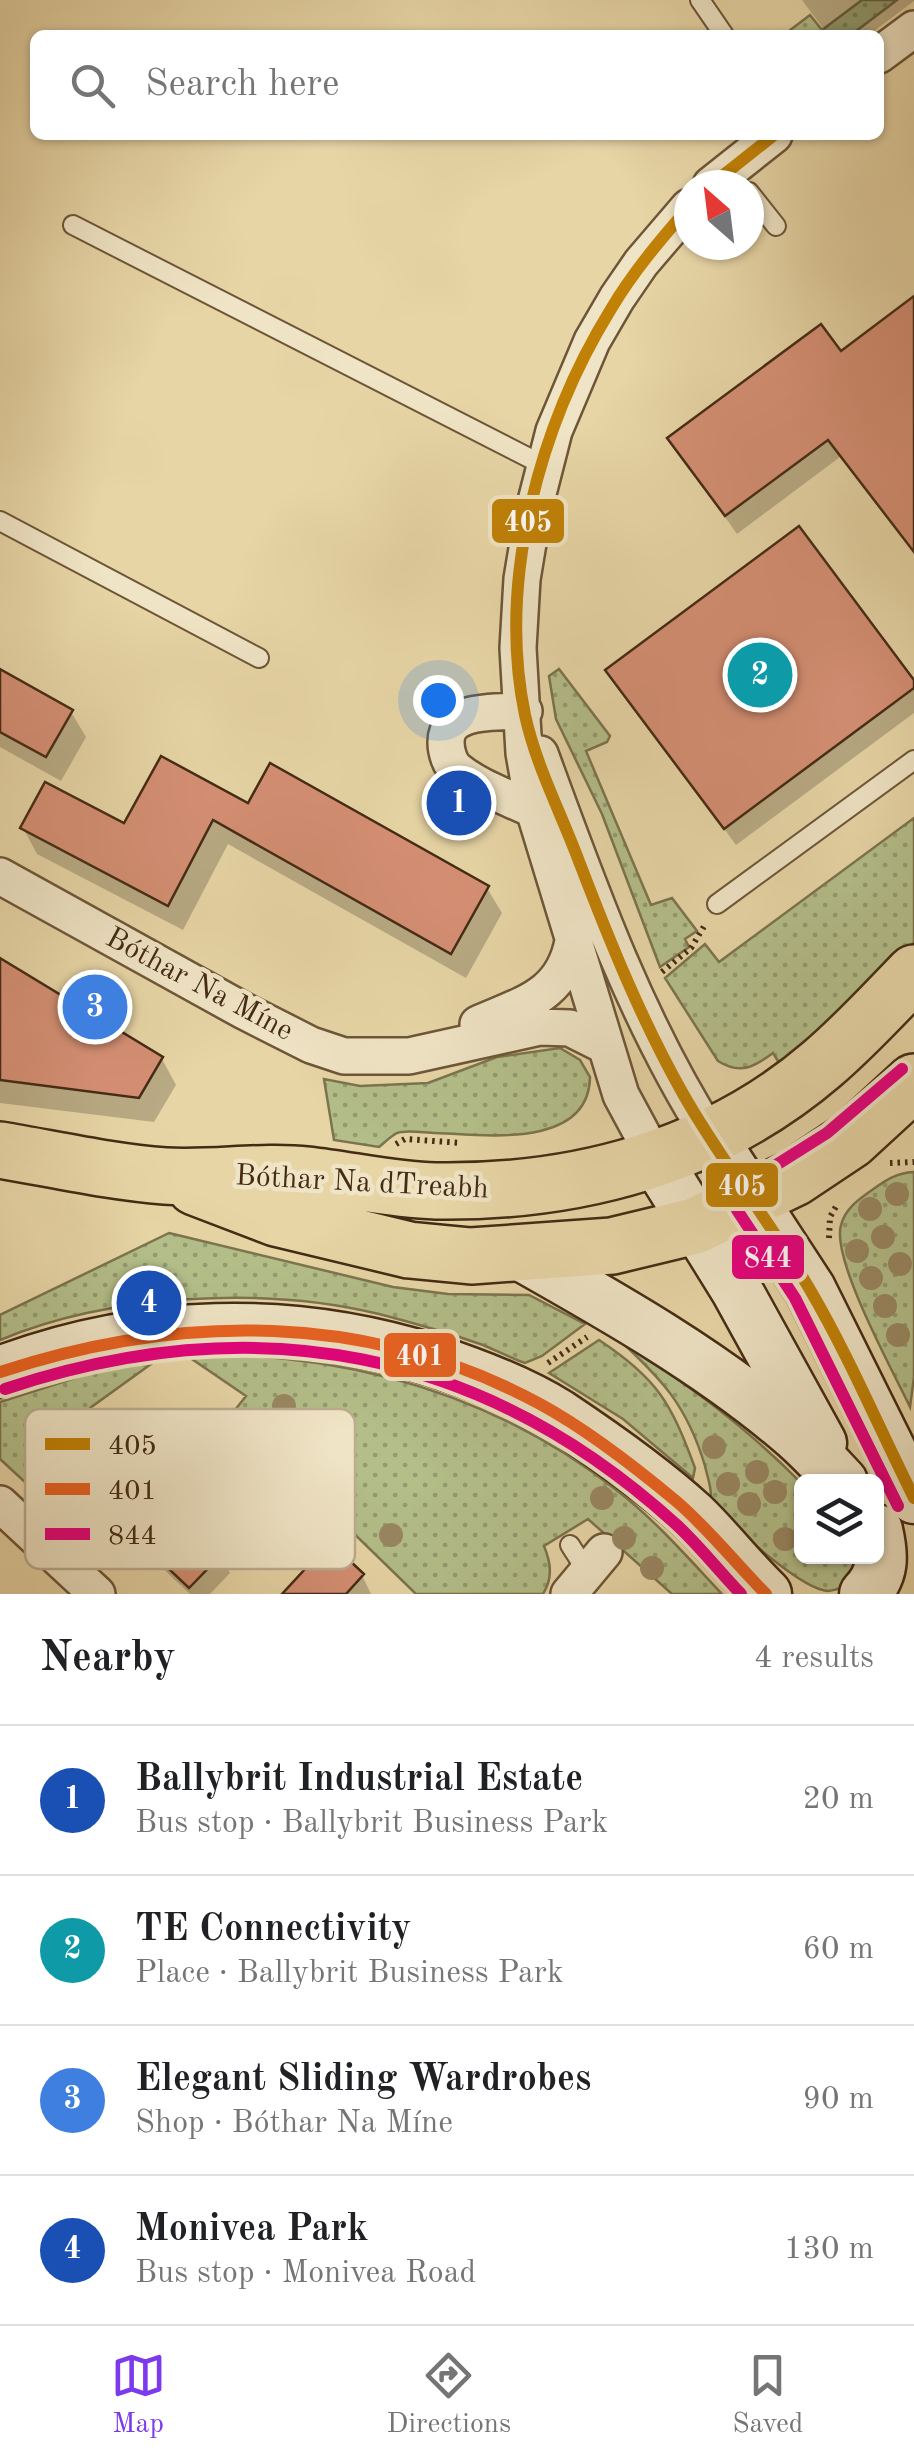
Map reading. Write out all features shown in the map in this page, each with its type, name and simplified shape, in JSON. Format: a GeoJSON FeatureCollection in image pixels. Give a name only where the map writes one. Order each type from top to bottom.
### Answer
{"type":"FeatureCollection","features":[{"type":"Feature","properties":{"kind":"highway","name":"Bóthar Na dTreabh"},"geometry":{"type":"LineString","coordinates":[[0,1150],[164,1176],[304,1174],[432,1191],[520,1190],[656,1160],[710,1136],[820,1066],[914,973]]}},
{"type":"Feature","properties":{"kind":"highway","name":"Bóthar Na dTreabh"},"geometry":{"type":"LineString","coordinates":[[164,1176],[276,1218],[409,1250],[471,1256],[612,1246],[696,1226],[794,1178],[851,1140],[914,1082]]}},
{"type":"Feature","properties":{"kind":"main road"},"geometry":{"type":"LineString","coordinates":[[710,1136],[810,1289],[914,1498]]}},
{"type":"Feature","properties":{"kind":"main road"},"geometry":{"type":"LineString","coordinates":[[656,1160],[736,1290],[839,1474]]}},
{"type":"Feature","properties":{"kind":"main road"},"geometry":{"type":"LineString","coordinates":[[519,1254],[614,1307],[714,1373],[793,1432],[835,1474]]}},
{"type":"Feature","properties":{"kind":"main road"},"geometry":{"type":"LineString","coordinates":[[0,1372],[97,1342],[176,1330],[284,1329],[388,1346],[471,1372],[556,1414],[796,1594]]}},
{"type":"Feature","properties":{"kind":"main road"},"geometry":{"type":"LineString","coordinates":[[692,1515],[766,1594]]}},
{"type":"Feature","properties":{"kind":"main road"},"geometry":{"type":"LineString","coordinates":[[884,1540],[914,1582]]}},
{"type":"Feature","properties":{"kind":"main road"},"geometry":{"type":"LineString","coordinates":[[865,1594],[882,1564]]}},
{"type":"Feature","properties":{"kind":"street"},"geometry":{"type":"LineString","coordinates":[[884,51],[914,29]]}},
{"type":"Feature","properties":{"kind":"street"},"geometry":{"type":"LineString","coordinates":[[744,170],[770,140]]}},
{"type":"Feature","properties":{"kind":"street"},"geometry":{"type":"LineString","coordinates":[[656,1160],[621,1094],[534,810],[524,753],[518,648],[522,578],[543,466],[592,341],[641,264],[674,226]]}},
{"type":"Feature","properties":{"kind":"street"},"geometry":{"type":"LineString","coordinates":[[524,711],[471,715],[455,721],[446,736],[446,752],[454,769],[534,810]]}},
{"type":"Feature","properties":{"kind":"street"},"geometry":{"type":"LineString","coordinates":[[524,711],[599,914],[681,1091],[710,1136]]}},
{"type":"Feature","properties":{"kind":"street","name":"Bóthar Na Míne"},"geometry":{"type":"LineString","coordinates":[[0,876],[311,1045],[344,1056],[409,1056],[540,1026],[570,1028],[606,1046]]}},
{"type":"Feature","properties":{"kind":"street","name":"Bóthar Na Míne"},"geometry":{"type":"LineString","coordinates":[[409,1056],[539,996],[556,984],[565,970],[573,941]]}},
{"type":"Feature","properties":{"kind":"street"},"geometry":{"type":"LineString","coordinates":[[0,1504],[25,1527]]}},
{"type":"Feature","properties":{"kind":"street"},"geometry":{"type":"LineString","coordinates":[[70,1569],[97,1594]]}},
{"type":"Feature","properties":{"kind":"lane"},"geometry":{"type":"LineString","coordinates":[[700,0],[721,30]]}},
{"type":"Feature","properties":{"kind":"lane"},"geometry":{"type":"LineString","coordinates":[[764,213],[776,226]]}},
{"type":"Feature","properties":{"kind":"lane"},"geometry":{"type":"LineString","coordinates":[[73,225],[543,466]]}},
{"type":"Feature","properties":{"kind":"lane"},"geometry":{"type":"LineString","coordinates":[[0,521],[259,658]]}},
{"type":"Feature","properties":{"kind":"lane"},"geometry":{"type":"LineString","coordinates":[[717,904],[914,760]]}},
{"type":"Feature","properties":{"kind":"path"},"geometry":{"type":"LineString","coordinates":[[658,975],[691,948],[717,904]]}},
{"type":"Feature","properties":{"kind":"path"},"geometry":{"type":"LineString","coordinates":[[392,1147],[405,1139],[482,1144]]}},
{"type":"Feature","properties":{"kind":"path"},"geometry":{"type":"LineString","coordinates":[[884,1164],[914,1162]]}},
{"type":"Feature","properties":{"kind":"path"},"geometry":{"type":"LineString","coordinates":[[831,1251],[830,1217],[844,1195]]}},
{"type":"Feature","properties":{"kind":"path"},"geometry":{"type":"LineString","coordinates":[[544,1365],[598,1330]]}},
{"type":"Feature","properties":{"kind":"green space"},"geometry":{"type":"Polygon","coordinates":[[[862,0],[897,0],[858,30],[822,30],[862,0]]]}},
{"type":"Feature","properties":{"kind":"green space"},"geometry":{"type":"Polygon","coordinates":[[[810,15],[822,30],[790,30],[810,15]]]}},
{"type":"Feature","properties":{"kind":"green space"},"geometry":{"type":"Polygon","coordinates":[[[559,669],[610,736],[607,742],[586,751],[651,905],[672,898],[697,931],[685,939],[689,947],[660,967],[602,814],[556,719],[549,676],[559,669]]]}},
{"type":"Feature","properties":{"kind":"green space"},"geometry":{"type":"Polygon","coordinates":[[[914,818],[914,942],[858,1001],[781,1066],[773,1053],[747,1068],[733,1068],[718,1061],[665,978],[705,944],[719,962],[914,818]]]}},
{"type":"Feature","properties":{"kind":"green space"},"geometry":{"type":"Polygon","coordinates":[[[560,1048],[580,1060],[590,1077],[585,1100],[572,1116],[554,1127],[506,1135],[406,1131],[395,1134],[379,1147],[334,1140],[324,1079],[360,1086],[428,1083],[497,1057],[560,1048]]]}},
{"type":"Feature","properties":{"kind":"green space"},"geometry":{"type":"Polygon","coordinates":[[[914,1172],[914,1377],[910,1407],[854,1288],[840,1241],[843,1219],[853,1205],[887,1180],[914,1172]]]}},
{"type":"Feature","properties":{"kind":"green space"},"geometry":{"type":"Polygon","coordinates":[[[169,1233],[393,1287],[448,1294],[529,1295],[585,1324],[542,1356],[525,1363],[483,1345],[392,1317],[287,1300],[188,1299],[138,1304],[43,1325],[0,1340],[0,1315],[169,1233]]]}},
{"type":"Feature","properties":{"kind":"green space"},"geometry":{"type":"Polygon","coordinates":[[[615,1336],[712,1405],[794,1476],[794,1564],[857,1564],[850,1584],[827,1591],[800,1579],[710,1505],[705,1466],[690,1426],[646,1365],[615,1336]]]}},
{"type":"Feature","properties":{"kind":"green space"},"geometry":{"type":"Polygon","coordinates":[[[599,1340],[636,1367],[660,1394],[686,1445],[695,1468],[693,1478],[623,1419],[549,1373],[599,1340]]]}},
{"type":"Feature","properties":{"kind":"green space"},"geometry":{"type":"Polygon","coordinates":[[[239,1355],[342,1367],[392,1378],[487,1412],[533,1434],[619,1492],[660,1528],[722,1594],[672,1594],[588,1519],[544,1546],[550,1570],[543,1594],[416,1594],[355,1535],[355,1409],[236,1409],[246,1396],[189,1357],[239,1355]]]}},
{"type":"Feature","properties":{"kind":"green space"},"geometry":{"type":"Polygon","coordinates":[[[158,1359],[89,1409],[25,1409],[25,1482],[0,1459],[0,1402],[97,1371],[158,1359]]]}},
{"type":"Feature","properties":{"kind":"building"},"geometry":{"type":"Polygon","coordinates":[[[914,296],[914,552],[828,440],[725,516],[667,438],[821,324],[841,351],[914,296]]]}},
{"type":"Feature","properties":{"kind":"building"},"geometry":{"type":"Polygon","coordinates":[[[799,526],[914,680],[914,688],[724,829],[605,670],[799,526]]]}},
{"type":"Feature","properties":{"kind":"building"},"geometry":{"type":"Polygon","coordinates":[[[0,669],[73,710],[46,757],[0,732],[0,669]]]}},
{"type":"Feature","properties":{"kind":"building"},"geometry":{"type":"Polygon","coordinates":[[[161,756],[248,803],[270,763],[489,886],[451,954],[213,820],[168,906],[20,828],[45,782],[124,823],[161,756]]]}},
{"type":"Feature","properties":{"kind":"building"},"geometry":{"type":"Polygon","coordinates":[[[0,958],[163,1057],[139,1098],[0,1080],[0,958]]]}},
{"type":"Feature","properties":{"kind":"building"},"geometry":{"type":"Polygon","coordinates":[[[355,1566],[364,1574],[346,1594],[282,1594],[305,1569],[355,1569],[355,1566]]]}},
{"type":"Feature","properties":{"kind":"building"},"geometry":{"type":"Polygon","coordinates":[[[169,1569],[207,1569],[189,1588],[169,1569]]]}},
{"type":"Feature","properties":{"kind":"transit line","name":"405"},"geometry":{"type":"LineString","coordinates":[[730,170],[768,140]]}},
{"type":"Feature","properties":{"kind":"transit line","name":"405"},"geometry":{"type":"LineString","coordinates":[[674,225],[611,309],[586,354],[545,452],[521,558],[518,664],[525,715],[550,790],[653,1037],[697,1117],[824,1314],[914,1498]]}},
{"type":"Feature","properties":{"kind":"transit line","name":"844"},"geometry":{"type":"LineString","coordinates":[[898,1506],[795,1298],[737,1210],[735,1200],[741,1187],[827,1133],[902,1069]]}},
{"type":"Feature","properties":{"kind":"transit line","name":"401"},"geometry":{"type":"LineString","coordinates":[[0,1372],[136,1339],[205,1332],[273,1331],[341,1337],[409,1351],[475,1374],[540,1404],[593,1437],[688,1512],[766,1594]]}},
{"type":"Feature","properties":{"kind":"transit line","name":"844"},"geometry":{"type":"LineString","coordinates":[[5,1389],[98,1364],[188,1350],[276,1349],[362,1359],[446,1382],[526,1418],[604,1466],[679,1527],[741,1594]]}},
{"type":"Feature","properties":{"kind":"place","name":"TE Connectivity"},"geometry":{"type":"Point","coordinates":[760,675]}},
{"type":"Feature","properties":{"kind":"place","name":"Ballybrit Industrial Estate"},"geometry":{"type":"Point","coordinates":[459,803]}},
{"type":"Feature","properties":{"kind":"place","name":"Elegant Sliding Wardrobes"},"geometry":{"type":"Point","coordinates":[95,1007]}},
{"type":"Feature","properties":{"kind":"place","name":"Monivea Park"},"geometry":{"type":"Point","coordinates":[149,1303]}}]}
